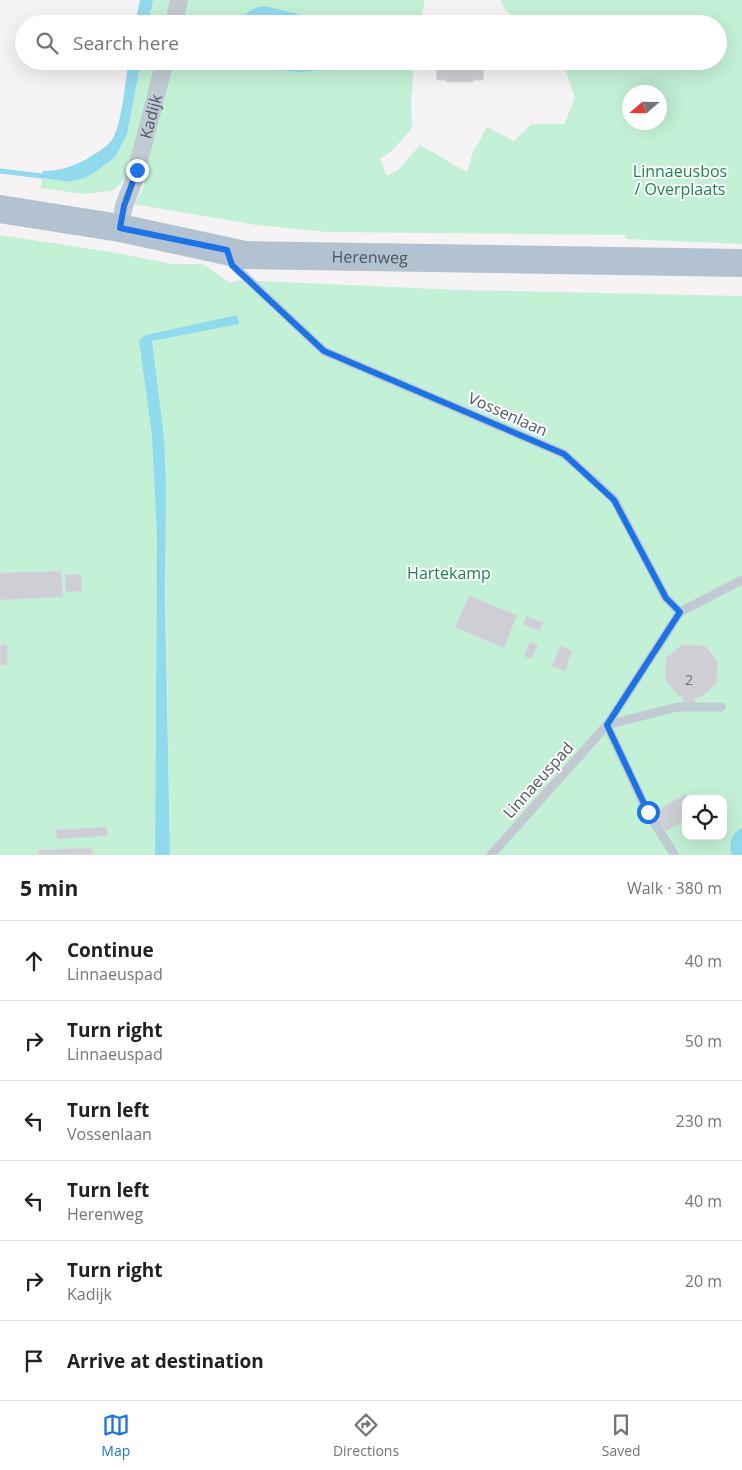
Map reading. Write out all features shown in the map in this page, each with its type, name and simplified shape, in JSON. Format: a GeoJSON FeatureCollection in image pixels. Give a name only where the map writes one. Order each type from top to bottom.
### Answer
{"type":"FeatureCollection","features":[{"type":"Feature","properties":{"kind":"main road","name":"Herenweg"},"geometry":{"type":"LineString","coordinates":[[0,209],[120,228],[245,255],[742,262]]}},
{"type":"Feature","properties":{"kind":"street"},"geometry":{"type":"LineString","coordinates":[[176,15],[179,0]]}},
{"type":"Feature","properties":{"kind":"street","name":"Kadijk"},"geometry":{"type":"LineString","coordinates":[[120,228],[124,206],[136,175],[163,70]]}},
{"type":"Feature","properties":{"kind":"lane","name":"Vossenlaan"},"geometry":{"type":"LineString","coordinates":[[227,250],[232,265],[324,351],[564,454],[614,500],[666,598],[680,612]]}},
{"type":"Feature","properties":{"kind":"lane"},"geometry":{"type":"LineString","coordinates":[[680,612],[742,580]]}},
{"type":"Feature","properties":{"kind":"lane","name":"Linnaeuspad"},"geometry":{"type":"LineString","coordinates":[[491,855],[607,725],[680,612]]}},
{"type":"Feature","properties":{"kind":"lane"},"geometry":{"type":"LineString","coordinates":[[674,854],[648,812],[607,725],[677,707],[721,707]]}},
{"type":"Feature","properties":{"kind":"green space"},"geometry":{"type":"Polygon","coordinates":[[[153,0],[172,0],[168,15],[150,15],[153,0]]]}},
{"type":"Feature","properties":{"kind":"green space"},"geometry":{"type":"Polygon","coordinates":[[[186,0],[425,0],[421,15],[183,15],[186,0]]]}},
{"type":"Feature","properties":{"kind":"green space","name":"Linnaeusbos / Overplaats"},"geometry":{"type":"Polygon","coordinates":[[[501,0],[742,0],[742,244],[626,239],[625,235],[327,232],[256,225],[134,204],[143,189],[152,141],[170,70],[413,70],[411,102],[412,128],[392,151],[380,159],[387,176],[398,170],[420,145],[467,172],[473,152],[487,127],[514,141],[532,124],[564,124],[575,98],[565,70],[727,70],[727,15],[511,15],[501,0]]]}},
{"type":"Feature","properties":{"kind":"green space"},"geometry":{"type":"Polygon","coordinates":[[[139,70],[156,70],[132,172],[112,191],[83,194],[41,188],[42,178],[70,182],[85,178],[98,170],[127,135],[139,70]]]}},
{"type":"Feature","properties":{"kind":"green space","name":"Hartekamp"},"geometry":{"type":"Polygon","coordinates":[[[0,235],[111,252],[173,264],[203,264],[230,283],[238,280],[459,290],[742,296],[742,855],[170,855],[165,551],[153,444],[157,535],[155,855],[0,855],[0,235]]]}},
{"type":"Feature","properties":{"kind":"water"},"geometry":{"type":"Polygon","coordinates":[[[140,0],[153,0],[150,15],[137,15],[140,0]]]}},
{"type":"Feature","properties":{"kind":"water"},"geometry":{"type":"Polygon","coordinates":[[[264,6],[300,15],[245,15],[255,8],[264,6]]]}},
{"type":"Feature","properties":{"kind":"water"},"geometry":{"type":"Polygon","coordinates":[[[128,70],[139,70],[127,135],[115,157],[85,178],[70,182],[42,178],[43,171],[60,169],[76,164],[107,146],[112,140],[121,114],[128,70]]]}},
{"type":"Feature","properties":{"kind":"water"},"geometry":{"type":"Polygon","coordinates":[[[278,70],[320,70],[300,72],[278,70]]]}},
{"type":"Feature","properties":{"kind":"water"},"geometry":{"type":"Polygon","coordinates":[[[237,315],[239,324],[152,341],[164,438],[166,485],[165,591],[170,855],[155,855],[157,535],[152,435],[139,340],[146,335],[237,315]]]}},
{"type":"Feature","properties":{"kind":"water"},"geometry":{"type":"Polygon","coordinates":[[[742,828],[742,855],[731,855],[733,836],[742,828]]]}},
{"type":"Feature","properties":{"kind":"building"},"geometry":{"type":"Polygon","coordinates":[[[436,70],[484,70],[483,80],[446,82],[446,80],[437,80],[436,70]]]}},
{"type":"Feature","properties":{"kind":"building"},"geometry":{"type":"Polygon","coordinates":[[[61,571],[63,597],[0,600],[0,573],[61,571]]]}},
{"type":"Feature","properties":{"kind":"building"},"geometry":{"type":"Polygon","coordinates":[[[81,574],[82,591],[66,592],[65,575],[81,574]]]}},
{"type":"Feature","properties":{"kind":"building"},"geometry":{"type":"Polygon","coordinates":[[[469,596],[517,615],[504,648],[455,627],[469,596]]]}},
{"type":"Feature","properties":{"kind":"building"},"geometry":{"type":"Polygon","coordinates":[[[527,616],[543,623],[539,631],[523,624],[527,616]]]}},
{"type":"Feature","properties":{"kind":"building"},"geometry":{"type":"Polygon","coordinates":[[[530,642],[538,645],[531,659],[524,656],[530,642]]]}},
{"type":"Feature","properties":{"kind":"building"},"geometry":{"type":"Polygon","coordinates":[[[683,644],[705,646],[718,662],[716,684],[700,698],[695,697],[694,703],[683,702],[683,696],[678,696],[665,679],[666,658],[683,644]]]}},
{"type":"Feature","properties":{"kind":"building"},"geometry":{"type":"Polygon","coordinates":[[[0,645],[7,645],[7,665],[0,665],[0,645]]]}},
{"type":"Feature","properties":{"kind":"building"},"geometry":{"type":"Polygon","coordinates":[[[561,646],[572,651],[565,671],[552,666],[561,646]]]}},
{"type":"Feature","properties":{"kind":"building"},"geometry":{"type":"Polygon","coordinates":[[[682,796],[682,822],[665,831],[654,813],[682,796]]]}},
{"type":"Feature","properties":{"kind":"building"},"geometry":{"type":"Polygon","coordinates":[[[107,827],[107,836],[57,839],[56,830],[107,827]]]}},
{"type":"Feature","properties":{"kind":"building"},"geometry":{"type":"Polygon","coordinates":[[[92,848],[92,855],[39,855],[38,850],[92,848]]]}},
{"type":"Feature","properties":{"kind":"waterway"},"geometry":{"type":"LineString","coordinates":[[0,171],[42,176]]}},
{"type":"Feature","properties":{"kind":"route"},"geometry":{"type":"LineString","coordinates":[[137,170],[124,206],[120,228],[227,250],[232,265],[324,351],[564,454],[614,500],[666,598],[680,612],[607,725],[648,812]]}}]}
